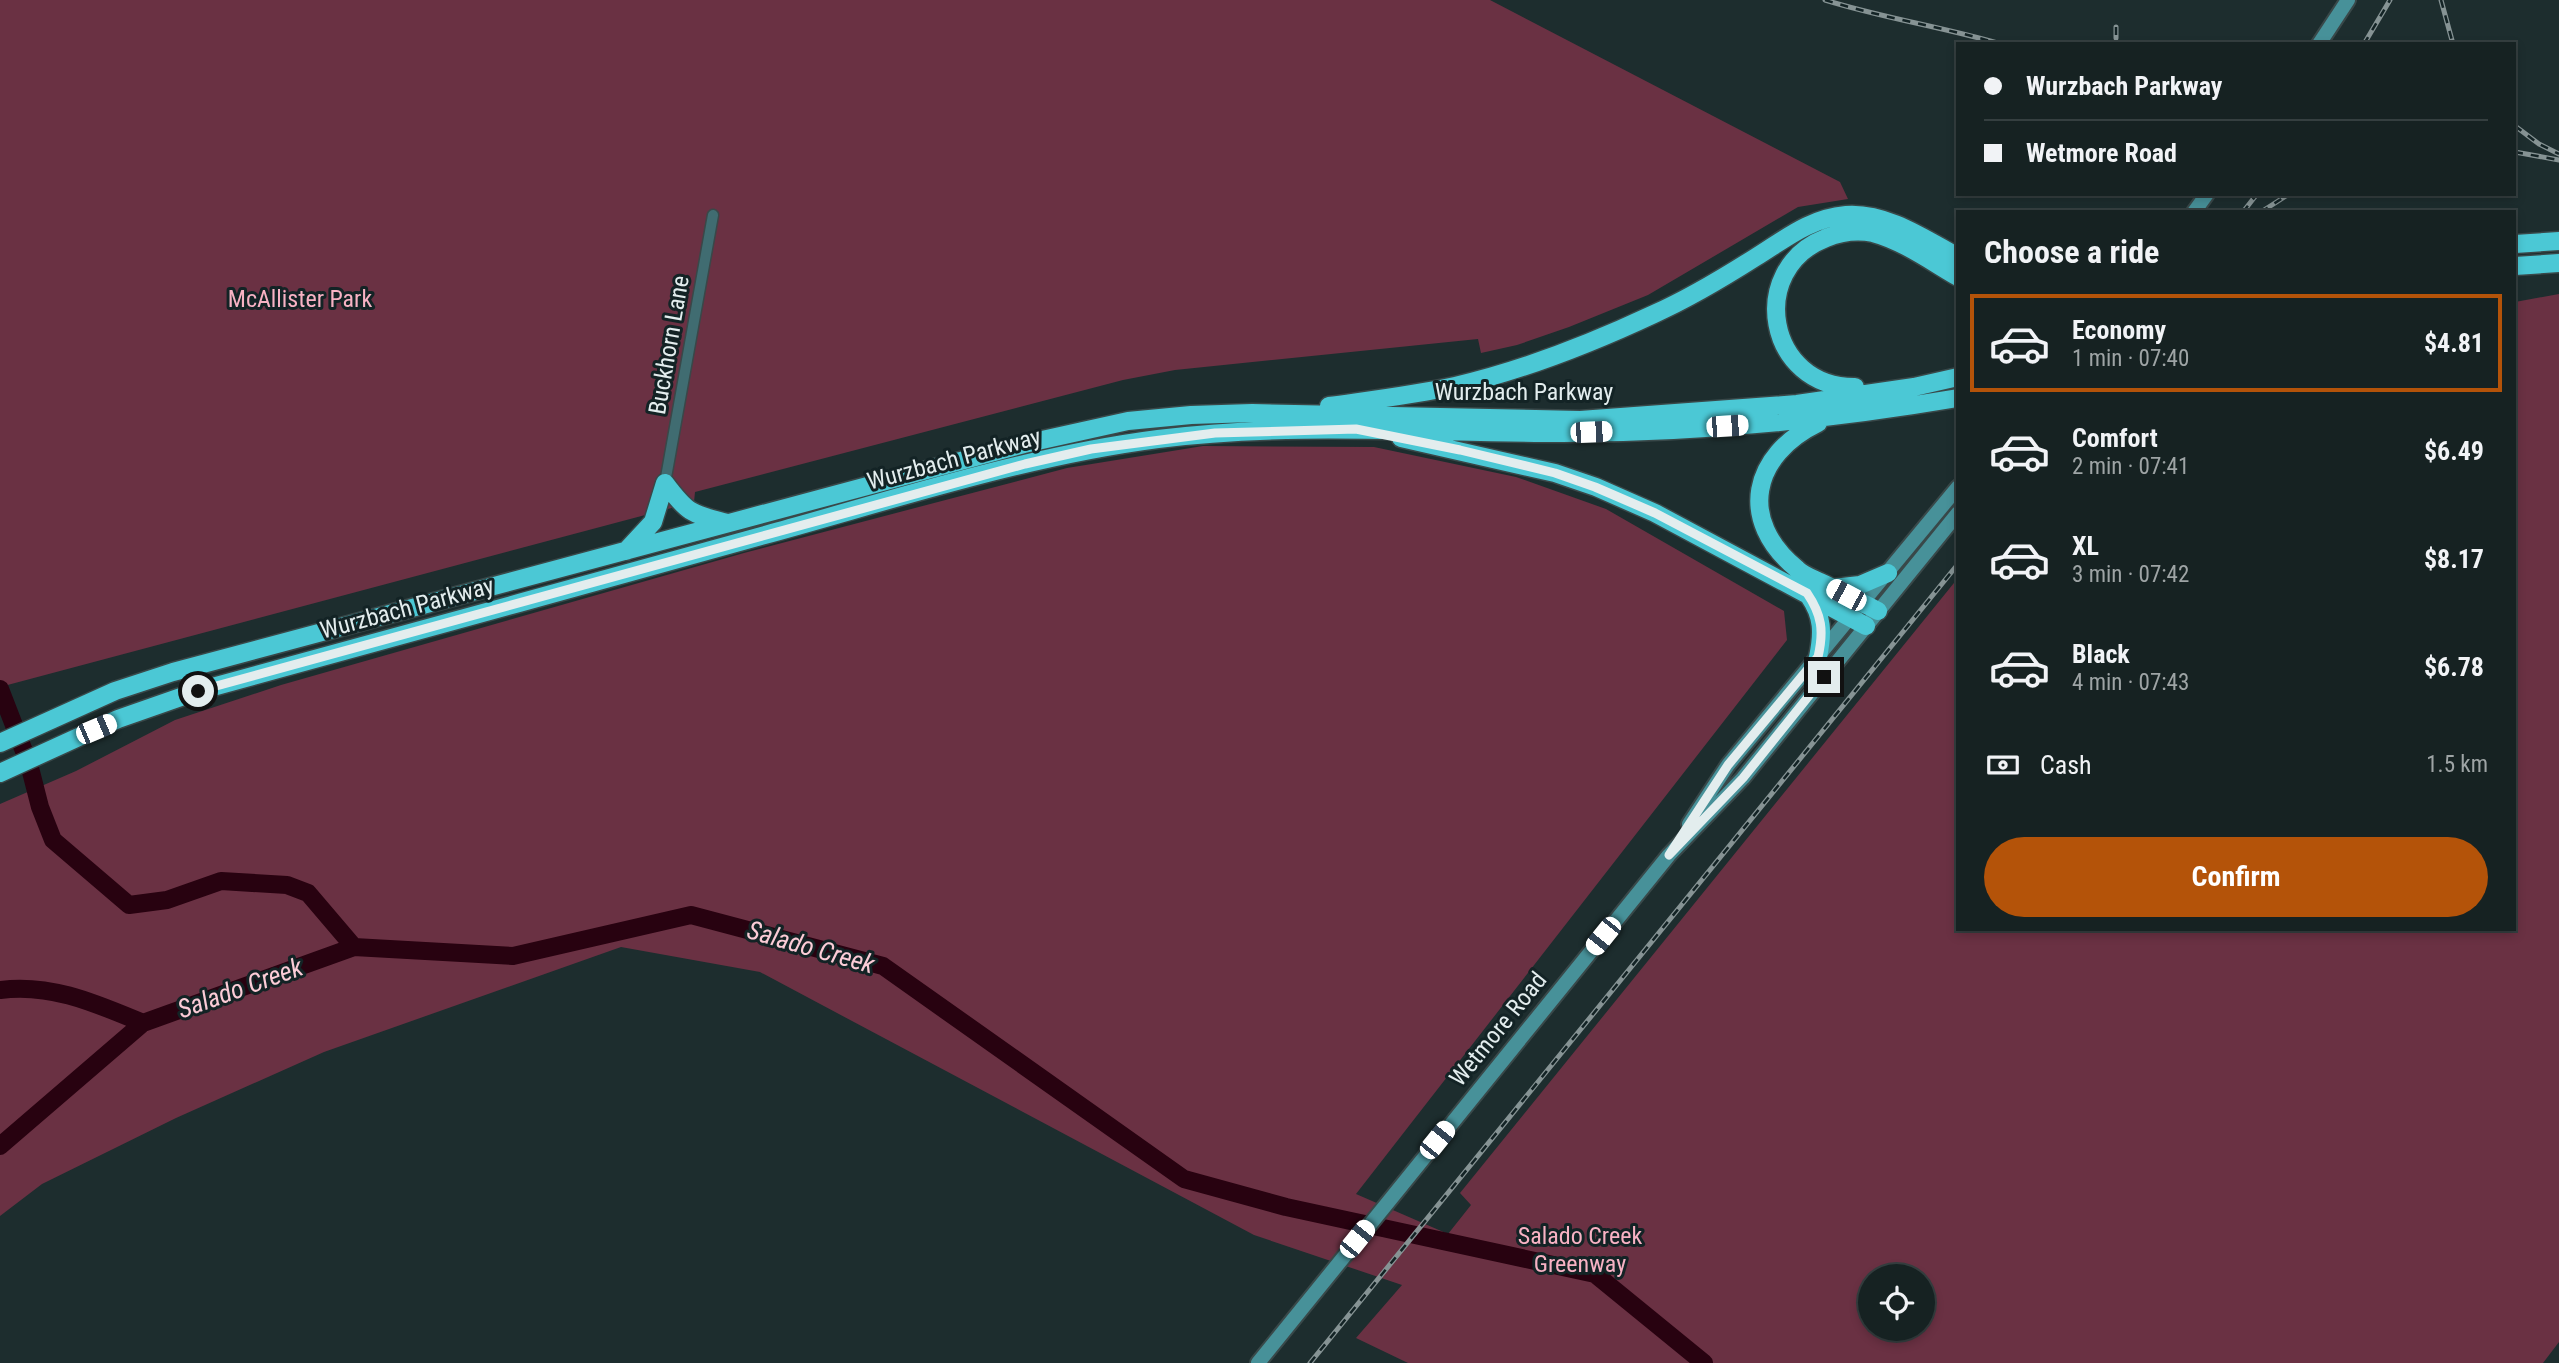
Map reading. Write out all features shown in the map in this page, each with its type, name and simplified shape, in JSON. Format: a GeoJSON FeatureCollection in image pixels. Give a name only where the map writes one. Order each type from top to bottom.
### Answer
{"type":"FeatureCollection","features":[{"type":"Feature","properties":{"kind":"highway"},"geometry":{"type":"LineString","coordinates":[[1252,413],[1421,393],[1515,370],[1614,333],[1690,297],[1800,228],[1825,218],[1847,215],[1898,225],[1956,256]]}},
{"type":"Feature","properties":{"kind":"highway"},"geometry":{"type":"LineString","coordinates":[[1914,387],[1837,388],[1810,377],[1784,347],[1779,329],[1776,310],[1784,275],[1805,248],[1831,236],[1857,232],[1875,234],[1956,276]]}},
{"type":"Feature","properties":{"kind":"highway"},"geometry":{"type":"LineString","coordinates":[[2516,244],[2559,241]]}},
{"type":"Feature","properties":{"kind":"highway"},"geometry":{"type":"LineString","coordinates":[[2516,266],[2559,262]]}},
{"type":"Feature","properties":{"kind":"highway","name":"Wurzbach Parkway"},"geometry":{"type":"LineString","coordinates":[[0,743],[115,691],[173,672],[1065,433],[1150,419],[1252,413],[1580,420],[1797,404],[1914,387],[1956,377]]}},
{"type":"Feature","properties":{"kind":"highway","name":"Wurzbach Parkway"},"geometry":{"type":"LineString","coordinates":[[0,772],[118,719],[198,691],[1025,464],[1091,449],[1215,433],[1356,429],[1580,433],[1685,429],[1830,417],[1956,398]]}},
{"type":"Feature","properties":{"kind":"highway"},"geometry":{"type":"LineString","coordinates":[[1830,417],[1797,433],[1782,446],[1764,470],[1759,494],[1763,522],[1776,549],[1800,572],[1833,588],[1864,614]]}},
{"type":"Feature","properties":{"kind":"highway"},"geometry":{"type":"LineString","coordinates":[[1356,429],[1555,473],[1595,487],[1655,513],[1807,593],[1864,614]]}},
{"type":"Feature","properties":{"kind":"highway"},"geometry":{"type":"LineString","coordinates":[[665,483],[683,507],[691,512],[731,524]]}},
{"type":"Feature","properties":{"kind":"highway"},"geometry":{"type":"LineString","coordinates":[[624,553],[653,522],[665,483]]}},
{"type":"Feature","properties":{"kind":"highway"},"geometry":{"type":"LineString","coordinates":[[1833,588],[1860,585],[1888,573]]}},
{"type":"Feature","properties":{"kind":"highway"},"geometry":{"type":"LineString","coordinates":[[1807,593],[1822,622],[1818,657]]}},
{"type":"Feature","properties":{"kind":"main road"},"geometry":{"type":"LineString","coordinates":[[2320,42],[2348,0]]}},
{"type":"Feature","properties":{"kind":"main road","name":"Wetmore Road"},"geometry":{"type":"LineString","coordinates":[[1258,1363],[1669,855],[1743,778],[1864,614],[1888,573],[1956,489]]}},
{"type":"Feature","properties":{"kind":"main road","name":"Wetmore Road"},"geometry":{"type":"LineString","coordinates":[[1669,855],[1728,765],[1818,657],[1864,614],[1956,515]]}},
{"type":"Feature","properties":{"kind":"street","name":"Buckhorn Lane"},"geometry":{"type":"LineString","coordinates":[[665,483],[713,215]]}},
{"type":"Feature","properties":{"kind":"green space","name":"McAllister Park"},"geometry":{"type":"Polygon","coordinates":[[[0,0],[1490,0],[1840,182],[1848,199],[1798,207],[1648,295],[1517,345],[1481,353],[1478,339],[1175,370],[1123,380],[695,492],[694,502],[0,687],[0,0]]]}},
{"type":"Feature","properties":{"kind":"green space","name":"Salado Creek Greenway"},"geometry":{"type":"Polygon","coordinates":[[[2559,294],[2559,1342],[2543,1363],[1408,1363],[1356,1338],[1402,1285],[1254,1235],[760,972],[621,947],[324,1052],[176,1118],[42,1184],[0,1216],[0,804],[76,771],[175,720],[281,685],[744,553],[1067,468],[1203,446],[1374,447],[1516,477],[1606,509],[1784,611],[1787,640],[1356,1194],[1448,1234],[1471,1205],[1460,1193],[1956,580],[1956,931],[2516,931],[2516,302],[2559,294]]]}},
{"type":"Feature","properties":{"kind":"waterway"},"geometry":{"type":"LineString","coordinates":[[0,689],[29,764],[40,807],[53,840],[129,905],[167,900],[221,881],[287,885],[308,893],[354,947]]}},
{"type":"Feature","properties":{"kind":"waterway","name":"Salado Creek"},"geometry":{"type":"LineString","coordinates":[[0,1146],[143,1023],[354,947],[513,956],[691,915],[883,966],[1184,1179],[1286,1207],[1595,1274],[1704,1363]]}},
{"type":"Feature","properties":{"kind":"waterway"},"geometry":{"type":"LineString","coordinates":[[0,990],[56,992],[91,1002],[143,1023]]}},
{"type":"Feature","properties":{"kind":"railway"},"geometry":{"type":"LineString","coordinates":[[1825,0],[1994,42]]}},
{"type":"Feature","properties":{"kind":"railway"},"geometry":{"type":"LineString","coordinates":[[2365,42],[2390,0]]}},
{"type":"Feature","properties":{"kind":"railway"},"geometry":{"type":"LineString","coordinates":[[2441,0],[2452,42]]}},
{"type":"Feature","properties":{"kind":"railway"},"geometry":{"type":"LineString","coordinates":[[2116,27],[2116,38]]}},
{"type":"Feature","properties":{"kind":"railway"},"geometry":{"type":"LineString","coordinates":[[2516,127],[2539,144],[2559,154]]}},
{"type":"Feature","properties":{"kind":"railway"},"geometry":{"type":"LineString","coordinates":[[2516,152],[2559,160]]}},
{"type":"Feature","properties":{"kind":"railway"},"geometry":{"type":"LineString","coordinates":[[2245,210],[2255,196]]}},
{"type":"Feature","properties":{"kind":"railway"},"geometry":{"type":"LineString","coordinates":[[2264,210],[2286,196]]}},
{"type":"Feature","properties":{"kind":"railway"},"geometry":{"type":"LineString","coordinates":[[1310,1363],[1956,566]]}},
{"type":"Feature","properties":{"kind":"route"},"geometry":{"type":"LineString","coordinates":[[198,691],[925,491],[1091,449],[1215,433],[1356,429],[1555,473],[1595,487],[1655,513],[1807,593],[1822,622],[1818,657],[1728,765],[1669,855],[1743,778],[1824,677]]}}]}
